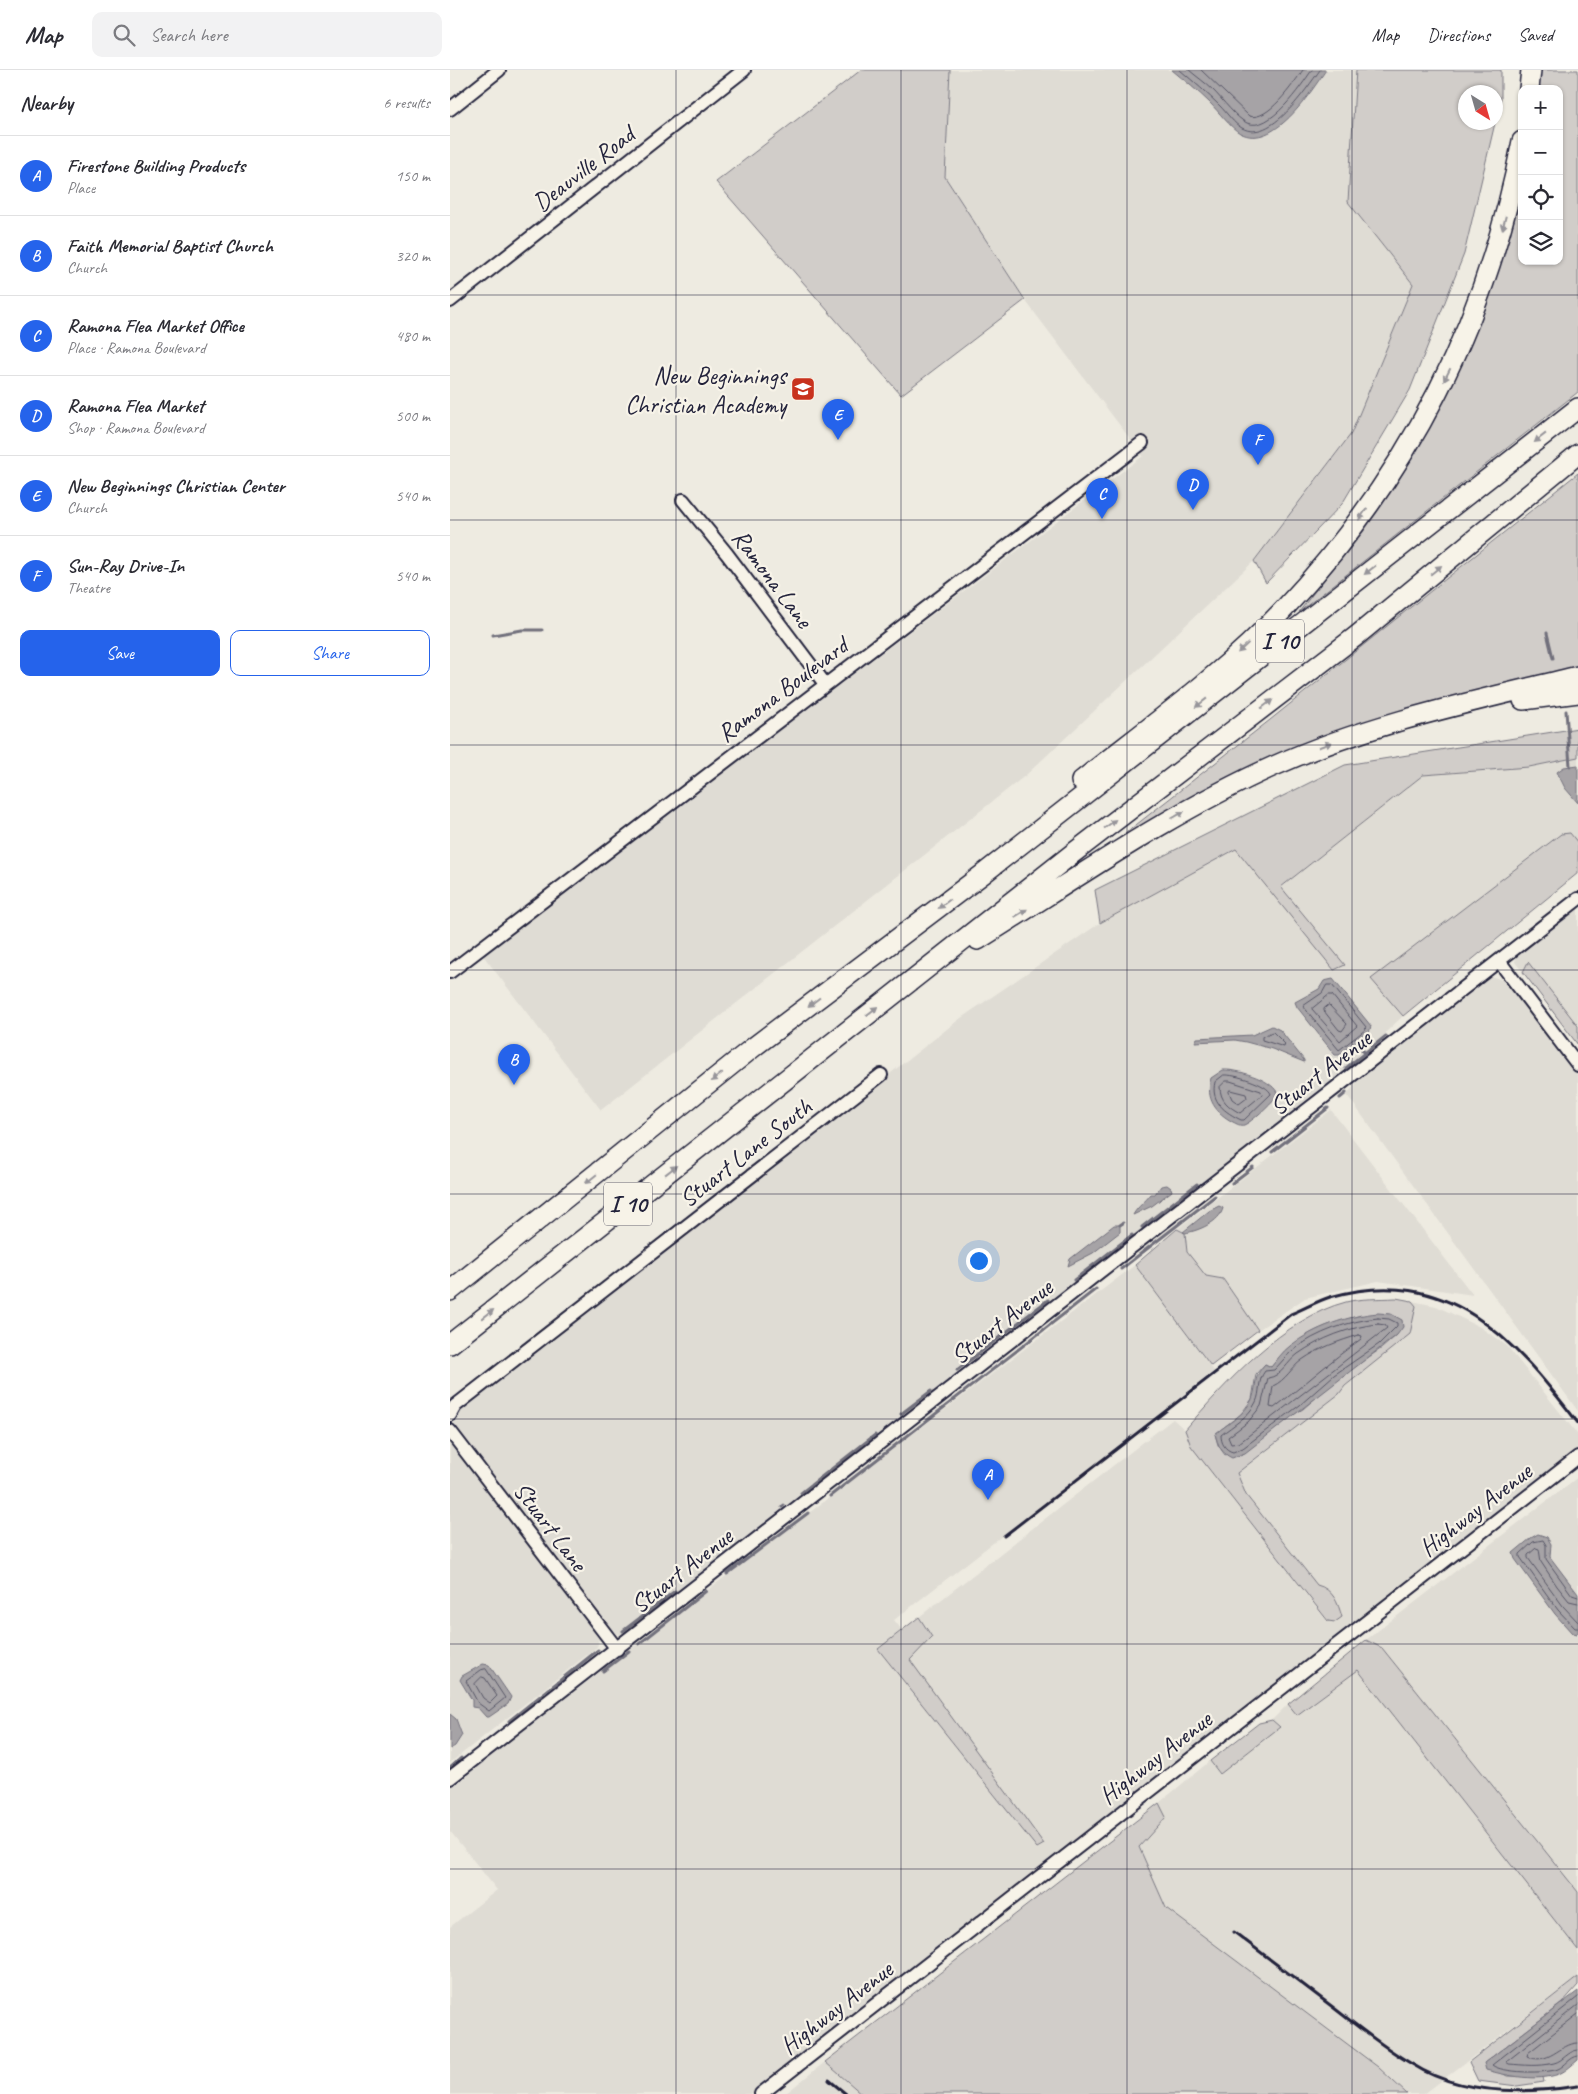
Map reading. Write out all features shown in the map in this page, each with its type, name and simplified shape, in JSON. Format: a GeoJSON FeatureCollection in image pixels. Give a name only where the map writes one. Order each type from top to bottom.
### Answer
{"type":"FeatureCollection","features":[{"type":"Feature","properties":{"kind":"highway"},"geometry":{"type":"LineString","coordinates":[[1529,85],[1531,70]]}},
{"type":"Feature","properties":{"kind":"highway"},"geometry":{"type":"LineString","coordinates":[[983,874],[1070,790],[1218,672],[1282,611],[1356,524],[1399,462],[1454,360],[1486,280],[1501,233],[1518,159]]}},
{"type":"Feature","properties":{"kind":"highway","name":"I 10"},"geometry":{"type":"LineString","coordinates":[[450,1292],[755,1046],[983,874],[1578,408]]}},
{"type":"Feature","properties":{"kind":"highway","name":"I 10"},"geometry":{"type":"LineString","coordinates":[[450,1344],[1072,854],[1355,637],[1578,454]]}},
{"type":"Feature","properties":{"kind":"highway"},"geometry":{"type":"LineString","coordinates":[[933,963],[974,943],[1158,827],[1222,790],[1275,765],[1328,744],[1434,712],[1578,676]]}},
{"type":"Feature","properties":{"kind":"highway"},"geometry":{"type":"LineString","coordinates":[[1434,712],[1578,693]]}},
{"type":"Feature","properties":{"kind":"street"},"geometry":{"type":"LineString","coordinates":[[450,109],[499,70]]}},
{"type":"Feature","properties":{"kind":"street","name":"Deauville Road"},"geometry":{"type":"LineString","coordinates":[[450,301],[744,70]]}},
{"type":"Feature","properties":{"kind":"street","name":"Ramona Boulevard"},"geometry":{"type":"LineString","coordinates":[[450,972],[1142,443]]}},
{"type":"Feature","properties":{"kind":"street","name":"Ramona Lane"},"geometry":{"type":"LineString","coordinates":[[683,500],[727,554],[825,684]]}},
{"type":"Feature","properties":{"kind":"street","name":"Stuart Avenue"},"geometry":{"type":"LineString","coordinates":[[450,1778],[1578,899]]}},
{"type":"Feature","properties":{"kind":"street"},"geometry":{"type":"LineString","coordinates":[[1499,961],[1578,1065]]}},
{"type":"Feature","properties":{"kind":"street","name":"Stuart Lane South"},"geometry":{"type":"LineString","coordinates":[[450,1415],[455,1406],[881,1075]]}},
{"type":"Feature","properties":{"kind":"street","name":"Stuart Lane"},"geometry":{"type":"LineString","coordinates":[[450,1431],[617,1649]]}},
{"type":"Feature","properties":{"kind":"street","name":"Highway Avenue"},"geometry":{"type":"LineString","coordinates":[[761,2094],[1578,1457]]}},
{"type":"Feature","properties":{"kind":"shaded area"},"geometry":{"type":"Polygon","coordinates":[[[861,70],[950,70],[945,177],[1025,300],[901,395],[716,182],[861,70]]]}},
{"type":"Feature","properties":{"kind":"shaded area"},"geometry":{"type":"Polygon","coordinates":[[[950,70],[1172,70],[1256,137],[1276,129],[1304,101],[1326,70],[1356,70],[1348,202],[1413,284],[1351,434],[1254,561],[1026,775],[601,1110],[482,954],[1143,456],[1025,300],[945,177],[950,70]]]}},
{"type":"Feature","properties":{"kind":"shaded area"},"geometry":{"type":"Polygon","coordinates":[[[1356,70],[1501,70],[1501,85],[1458,85],[1458,130],[1493,130],[1464,254],[1410,390],[1342,504],[1266,583],[1254,561],[1351,434],[1413,284],[1348,202],[1356,70]]]}},
{"type":"Feature","properties":{"kind":"shaded area"},"geometry":{"type":"Polygon","coordinates":[[[1539,70],[1578,70],[1578,392],[1299,612],[1363,532],[1391,492],[1440,408],[1480,320],[1497,274],[1518,198],[1518,265],[1563,265],[1563,85],[1537,85],[1539,70]]]}},
{"type":"Feature","properties":{"kind":"shaded area"},"geometry":{"type":"Polygon","coordinates":[[[1578,473],[1578,668],[1442,701],[1104,850],[1270,720],[1578,473]]]}},
{"type":"Feature","properties":{"kind":"shaded area"},"geometry":{"type":"Polygon","coordinates":[[[1578,728],[1578,757],[1529,767],[1423,775],[1281,887],[1345,965],[1334,970],[1236,849],[1100,923],[1095,890],[1345,765],[1578,728]]]}},
{"type":"Feature","properties":{"kind":"shaded area"},"geometry":{"type":"Polygon","coordinates":[[[1578,757],[1578,765],[1564,767],[1557,773],[1565,788],[1578,803],[1578,843],[1570,833],[1372,979],[1403,1016],[1386,1032],[1387,1042],[628,1633],[622,1635],[610,1628],[454,1427],[455,1420],[460,1411],[961,1018],[1100,923],[1236,849],[1344,965],[1281,887],[1423,775],[1529,767],[1578,757]]]}},
{"type":"Feature","properties":{"kind":"shaded area"},"geometry":{"type":"Polygon","coordinates":[[[1570,833],[1578,843],[1578,873],[1403,1016],[1371,979],[1561,834],[1570,833]]]}},
{"type":"Feature","properties":{"kind":"shaded area"},"geometry":{"type":"Polygon","coordinates":[[[1578,906],[1578,1026],[1528,963],[1523,972],[1515,962],[1517,955],[1578,906]]]}},
{"type":"Feature","properties":{"kind":"shaded area"},"geometry":{"type":"Polygon","coordinates":[[[1528,962],[1578,1026],[1578,1045],[1523,972],[1528,962]]]}},
{"type":"Feature","properties":{"kind":"shaded area"},"geometry":{"type":"Polygon","coordinates":[[[1493,977],[1507,981],[1578,1074],[1578,1411],[1347,1095],[1361,1076],[1485,978],[1493,977]]]}},
{"type":"Feature","properties":{"kind":"shaded area"},"geometry":{"type":"Polygon","coordinates":[[[1331,1110],[1473,1295],[1378,1281],[1305,1298],[1258,1330],[1223,1279],[1206,1276],[1187,1252],[1185,1233],[1192,1232],[1209,1211],[1183,1232],[1177,1229],[1331,1110]]]}},
{"type":"Feature","properties":{"kind":"shaded area"},"geometry":{"type":"Polygon","coordinates":[[[1177,1229],[1185,1233],[1187,1252],[1206,1276],[1223,1279],[1258,1330],[1211,1366],[1135,1265],[1177,1229]]]}},
{"type":"Feature","properties":{"kind":"shaded area"},"geometry":{"type":"Polygon","coordinates":[[[1135,1265],[1214,1371],[894,1620],[902,1630],[878,1649],[1037,1848],[1043,1844],[909,1660],[932,1637],[919,1617],[1173,1419],[1185,1430],[1191,1446],[1327,1621],[1326,1588],[1317,1585],[1246,1495],[1237,1473],[1339,1394],[1416,1306],[1412,1301],[1436,1306],[1480,1327],[1507,1346],[1578,1435],[1578,1450],[751,2094],[450,2094],[450,1927],[497,1890],[450,1831],[450,1786],[1135,1265]]]}},
{"type":"Feature","properties":{"kind":"shaded area"},"geometry":{"type":"Polygon","coordinates":[[[1396,1298],[1412,1301],[1416,1306],[1410,1334],[1345,1386],[1339,1394],[1237,1473],[1246,1495],[1317,1585],[1323,1587],[1334,1597],[1342,1617],[1335,1622],[1328,1621],[1191,1446],[1185,1430],[1218,1392],[1257,1354],[1300,1322],[1323,1310],[1346,1302],[1364,1299],[1396,1298]],[[1361,1315],[1316,1330],[1294,1344],[1271,1367],[1265,1364],[1256,1374],[1252,1399],[1241,1414],[1215,1434],[1218,1445],[1225,1455],[1303,1409],[1337,1379],[1382,1348],[1397,1335],[1361,1315]]]}},
{"type":"Feature","properties":{"kind":"shaded area"},"geometry":{"type":"Polygon","coordinates":[[[450,1441],[600,1635],[597,1647],[450,1763],[450,1749],[455,1746],[462,1731],[456,1719],[450,1714],[450,1441]],[[479,1665],[462,1676],[460,1680],[472,1700],[472,1707],[511,1697],[489,1665],[479,1665]]]}},
{"type":"Feature","properties":{"kind":"shaded area"},"geometry":{"type":"Polygon","coordinates":[[[1578,1477],[1578,1892],[1382,1648],[1366,1640],[1578,1477]]]}},
{"type":"Feature","properties":{"kind":"shaded area"},"geometry":{"type":"Polygon","coordinates":[[[919,1617],[932,1637],[910,1660],[1044,1844],[1037,1848],[878,1649],[919,1617]]]}},
{"type":"Feature","properties":{"kind":"shaded area"},"geometry":{"type":"Polygon","coordinates":[[[1366,1640],[1382,1648],[1578,1892],[1578,1950],[1358,1670],[1297,1715],[1288,1704],[1366,1640]]]}},
{"type":"Feature","properties":{"kind":"shaded area"},"geometry":{"type":"Polygon","coordinates":[[[1358,1669],[1578,1950],[1578,1977],[1424,2094],[1407,2094],[1378,2067],[1166,1908],[1139,1847],[1165,1817],[1159,1803],[1210,1761],[1220,1774],[1280,1727],[1272,1720],[1288,1704],[1297,1715],[1358,1669]]]}},
{"type":"Feature","properties":{"kind":"shaded area"},"geometry":{"type":"Polygon","coordinates":[[[1272,1720],[1280,1727],[1220,1774],[1210,1761],[1259,1723],[1272,1720]]]}},
{"type":"Feature","properties":{"kind":"shaded area"},"geometry":{"type":"Polygon","coordinates":[[[1159,1803],[1166,1817],[1139,1847],[1166,1908],[1378,2067],[1407,2094],[862,2094],[825,2062],[1159,1803]]]}},
{"type":"Feature","properties":{"kind":"shaded area"},"geometry":{"type":"Polygon","coordinates":[[[1578,1977],[1578,1985],[1562,2003],[1484,2063],[1507,2076],[1543,2077],[1544,2082],[1517,2086],[1478,2081],[1469,2062],[1578,1977]]]}},
{"type":"Feature","properties":{"kind":"shaded area"},"geometry":{"type":"Polygon","coordinates":[[[825,2062],[862,2094],[785,2094],[825,2062]]]}},
{"type":"Feature","properties":{"kind":"water"},"geometry":{"type":"Polygon","coordinates":[[[1172,70],[1326,70],[1290,117],[1266,134],[1253,136],[1236,131],[1205,99],[1172,70]]]}},
{"type":"Feature","properties":{"kind":"water"},"geometry":{"type":"Polygon","coordinates":[[[1578,765],[1578,803],[1565,788],[1557,772],[1564,767],[1578,765]]]}},
{"type":"Feature","properties":{"kind":"water"},"geometry":{"type":"Polygon","coordinates":[[[1333,979],[1371,1026],[1369,1033],[1339,1055],[1335,1055],[1295,1002],[1319,989],[1324,981],[1333,979]]]}},
{"type":"Feature","properties":{"kind":"water"},"geometry":{"type":"Polygon","coordinates":[[[1272,1026],[1280,1030],[1304,1062],[1272,1049],[1246,1042],[1235,1040],[1195,1042],[1197,1038],[1252,1035],[1272,1026]]]}},
{"type":"Feature","properties":{"kind":"water"},"geometry":{"type":"Polygon","coordinates":[[[1223,1070],[1244,1073],[1261,1079],[1273,1087],[1277,1092],[1276,1097],[1247,1123],[1240,1125],[1236,1123],[1217,1110],[1211,1099],[1211,1078],[1223,1070]]]}},
{"type":"Feature","properties":{"kind":"water"},"geometry":{"type":"Polygon","coordinates":[[[1167,1185],[1172,1191],[1152,1206],[1133,1215],[1151,1194],[1155,1194],[1161,1186],[1167,1185]]]}},
{"type":"Feature","properties":{"kind":"water"},"geometry":{"type":"Polygon","coordinates":[[[1219,1206],[1223,1208],[1218,1218],[1213,1222],[1196,1230],[1183,1232],[1209,1211],[1219,1206]]]}},
{"type":"Feature","properties":{"kind":"water"},"geometry":{"type":"Polygon","coordinates":[[[1114,1225],[1120,1225],[1120,1232],[1093,1253],[1068,1266],[1070,1259],[1114,1225]]]}},
{"type":"Feature","properties":{"kind":"water"},"geometry":{"type":"Polygon","coordinates":[[[1378,1313],[1391,1314],[1402,1320],[1403,1327],[1397,1335],[1245,1453],[1232,1458],[1223,1451],[1215,1434],[1241,1414],[1249,1404],[1254,1394],[1257,1377],[1265,1364],[1271,1367],[1290,1346],[1321,1328],[1343,1320],[1378,1313]]]}},
{"type":"Feature","properties":{"kind":"water"},"geometry":{"type":"Polygon","coordinates":[[[1538,1534],[1547,1537],[1551,1544],[1550,1557],[1578,1594],[1578,1632],[1576,1634],[1572,1633],[1555,1614],[1515,1559],[1513,1553],[1538,1534]]]}},
{"type":"Feature","properties":{"kind":"water"},"geometry":{"type":"Polygon","coordinates":[[[483,1664],[489,1665],[511,1697],[508,1704],[489,1717],[486,1717],[478,1708],[472,1707],[472,1700],[460,1680],[462,1676],[483,1664]]]}},
{"type":"Feature","properties":{"kind":"water"},"geometry":{"type":"Polygon","coordinates":[[[450,1714],[456,1719],[462,1735],[455,1746],[450,1749],[450,1714]]]}},
{"type":"Feature","properties":{"kind":"water"},"geometry":{"type":"Polygon","coordinates":[[[1578,1991],[1578,2060],[1559,2074],[1541,2078],[1513,2076],[1486,2070],[1484,2063],[1578,1991]]]}},
{"type":"Feature","properties":{"kind":"waterway"},"geometry":{"type":"LineString","coordinates":[[493,635],[522,630],[542,630]]}},
{"type":"Feature","properties":{"kind":"waterway"},"geometry":{"type":"LineString","coordinates":[[1547,633],[1553,658]]}},
{"type":"Feature","properties":{"kind":"waterway"},"geometry":{"type":"LineString","coordinates":[[1566,711],[1570,766]]}},
{"type":"Feature","properties":{"kind":"waterway"},"geometry":{"type":"LineString","coordinates":[[1346,1068],[1386,1036]]}},
{"type":"Feature","properties":{"kind":"waterway"},"geometry":{"type":"LineString","coordinates":[[1357,1043],[1365,1053]]}},
{"type":"Feature","properties":{"kind":"waterway"},"geometry":{"type":"LineString","coordinates":[[1340,1098],[1346,1093]]}},
{"type":"Feature","properties":{"kind":"waterway"},"geometry":{"type":"LineString","coordinates":[[1272,1152],[1328,1108]]}},
{"type":"Feature","properties":{"kind":"waterway"},"geometry":{"type":"LineString","coordinates":[[1232,1183],[1253,1167]]}},
{"type":"Feature","properties":{"kind":"waterway"},"geometry":{"type":"LineString","coordinates":[[1142,1227],[1197,1184]]}},
{"type":"Feature","properties":{"kind":"waterway"},"geometry":{"type":"LineString","coordinates":[[1121,1269],[1215,1196]]}},
{"type":"Feature","properties":{"kind":"waterway"},"geometry":{"type":"LineString","coordinates":[[1074,1280],[1132,1235]]}},
{"type":"Feature","properties":{"kind":"waterway"},"geometry":{"type":"LineString","coordinates":[[830,1496],[1096,1289]]}},
{"type":"Feature","properties":{"kind":"waterway"},"geometry":{"type":"LineString","coordinates":[[957,1370],[1048,1300]]}},
{"type":"Feature","properties":{"kind":"waterway"},"geometry":{"type":"LineString","coordinates":[[901,1414],[931,1391]]}},
{"type":"Feature","properties":{"kind":"waterway"},"geometry":{"type":"LineString","coordinates":[[801,1493],[875,1435]]}},
{"type":"Feature","properties":{"kind":"waterway"},"geometry":{"type":"LineString","coordinates":[[727,1574],[808,1513]]}},
{"type":"Feature","properties":{"kind":"waterway"},"geometry":{"type":"LineString","coordinates":[[623,1631],[675,1591]]}},
{"type":"Feature","properties":{"kind":"waterway"},"geometry":{"type":"LineString","coordinates":[[639,1644],[706,1591]]}},
{"type":"Feature","properties":{"kind":"waterway"},"geometry":{"type":"LineString","coordinates":[[509,1721],[598,1650]]}},
{"type":"Feature","properties":{"kind":"waterway"},"geometry":{"type":"LineString","coordinates":[[603,1671],[629,1651]]}},
{"type":"Feature","properties":{"kind":"waterway"},"geometry":{"type":"LineString","coordinates":[[450,1768],[461,1758]]}},
{"type":"Feature","properties":{"kind":"railway"},"geometry":{"type":"LineString","coordinates":[[1004,1536],[1291,1314],[1330,1297],[1372,1289],[1410,1291],[1444,1300],[1474,1316],[1502,1337],[1529,1363],[1578,1423]]}},
{"type":"Feature","properties":{"kind":"railway"},"geometry":{"type":"LineString","coordinates":[[1234,1932],[1382,2045],[1430,2074],[1450,2081],[1492,2089],[1536,2090],[1578,2086]]}},
{"type":"Feature","properties":{"kind":"railway"},"geometry":{"type":"LineString","coordinates":[[829,2080],[846,2094]]}},
{"type":"Feature","properties":{"kind":"place","name":"New Beginnings Christian Academy"},"geometry":{"type":"Point","coordinates":[803,389]}},
{"type":"Feature","properties":{"kind":"place","name":"New Beginnings Christian Center"},"geometry":{"type":"Point","coordinates":[838,440]}},
{"type":"Feature","properties":{"kind":"place","name":"Sun-Ray Drive-In"},"geometry":{"type":"Point","coordinates":[1258,465]}},
{"type":"Feature","properties":{"kind":"place","name":"Ramona Flea Market"},"geometry":{"type":"Point","coordinates":[1193,510]}},
{"type":"Feature","properties":{"kind":"place","name":"Ramona Flea Market Office"},"geometry":{"type":"Point","coordinates":[1102,519]}},
{"type":"Feature","properties":{"kind":"place","name":"Faith Memorial Baptist Church"},"geometry":{"type":"Point","coordinates":[514,1085]}},
{"type":"Feature","properties":{"kind":"place","name":"Firestone Building Products"},"geometry":{"type":"Point","coordinates":[988,1500]}}]}
